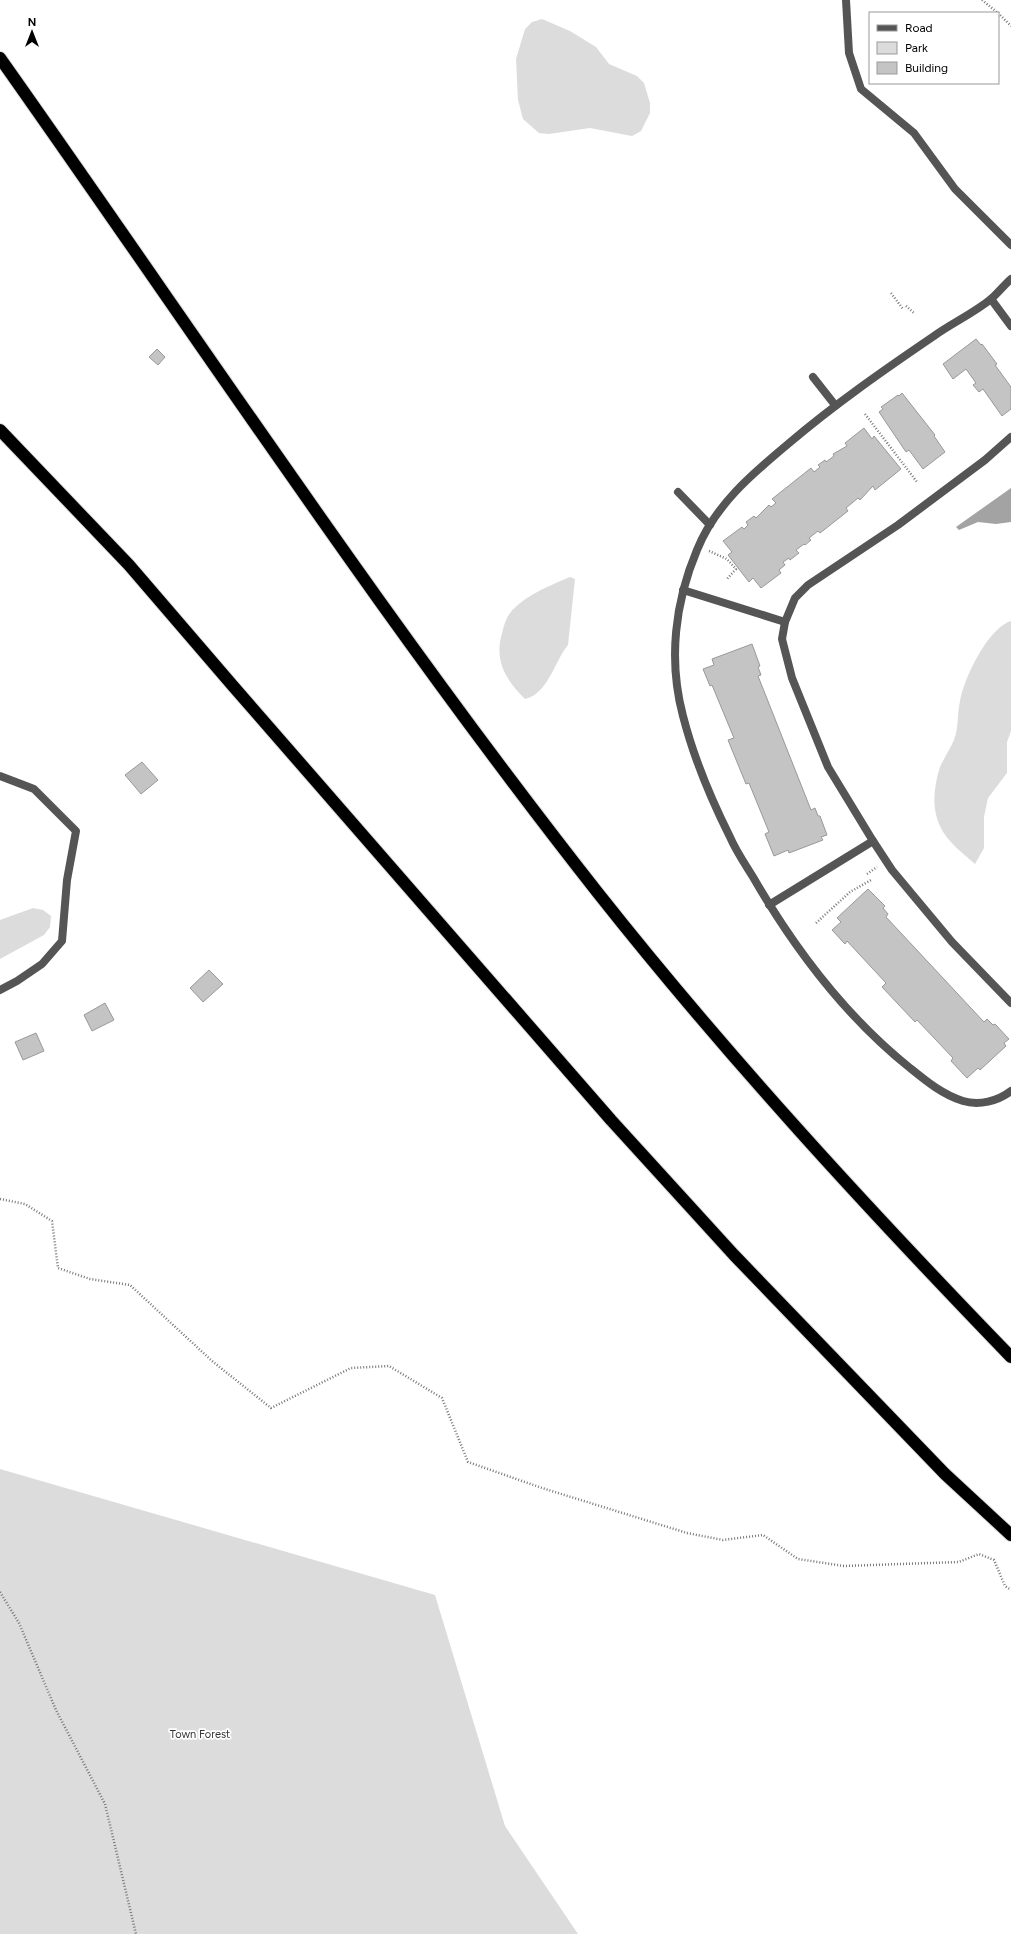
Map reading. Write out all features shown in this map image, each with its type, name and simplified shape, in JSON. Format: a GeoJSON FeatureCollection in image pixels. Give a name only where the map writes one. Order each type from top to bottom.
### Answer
{"type":"FeatureCollection","features":[{"type":"Feature","properties":{"kind":"highway"},"geometry":{"type":"LineString","coordinates":[[0,58],[343,550],[439,682],[600,895],[726,1048],[822,1157],[909,1251],[1011,1357]]}},
{"type":"Feature","properties":{"kind":"highway"},"geometry":{"type":"LineString","coordinates":[[0,430],[129,565],[611,1120],[734,1255],[945,1474],[1011,1535]]}},
{"type":"Feature","properties":{"kind":"street"},"geometry":{"type":"LineString","coordinates":[[846,0],[849,52],[861,89],[914,133],[955,189],[1011,245]]}},
{"type":"Feature","properties":{"kind":"street"},"geometry":{"type":"LineString","coordinates":[[1011,279],[991,299],[952,323],[835,405],[740,486],[718,511],[698,546],[683,590],[678,614],[674,652],[682,715],[730,839],[769,905],[809,962],[850,1011],[895,1056],[945,1094],[966,1102],[990,1102],[1011,1091]]}},
{"type":"Feature","properties":{"kind":"street"},"geometry":{"type":"LineString","coordinates":[[991,299],[1011,326]]}},
{"type":"Feature","properties":{"kind":"street"},"geometry":{"type":"LineString","coordinates":[[813,377],[835,405]]}},
{"type":"Feature","properties":{"kind":"street"},"geometry":{"type":"LineString","coordinates":[[1011,437],[985,460],[898,525],[808,585],[795,598],[785,622],[782,639],[792,678],[828,767],[873,841],[892,870],[952,942],[1011,1003]]}},
{"type":"Feature","properties":{"kind":"street"},"geometry":{"type":"LineString","coordinates":[[678,492],[710,526]]}},
{"type":"Feature","properties":{"kind":"street"},"geometry":{"type":"LineString","coordinates":[[683,590],[785,622]]}},
{"type":"Feature","properties":{"kind":"street"},"geometry":{"type":"LineString","coordinates":[[0,776],[34,789],[76,830],[66,880],[62,941],[42,964],[17,981],[0,990]]}},
{"type":"Feature","properties":{"kind":"street"},"geometry":{"type":"LineString","coordinates":[[769,905],[873,841]]}},
{"type":"Feature","properties":{"kind":"path"},"geometry":{"type":"LineString","coordinates":[[982,0],[997,12]]}},
{"type":"Feature","properties":{"kind":"path"},"geometry":{"type":"LineString","coordinates":[[999,14],[1011,26]]}},
{"type":"Feature","properties":{"kind":"path"},"geometry":{"type":"LineString","coordinates":[[891,293],[903,309]]}},
{"type":"Feature","properties":{"kind":"path"},"geometry":{"type":"LineString","coordinates":[[906,306],[915,314]]}},
{"type":"Feature","properties":{"kind":"path"},"geometry":{"type":"LineString","coordinates":[[865,414],[917,482]]}},
{"type":"Feature","properties":{"kind":"path"},"geometry":{"type":"LineString","coordinates":[[707,550],[727,559],[736,569],[726,580]]}},
{"type":"Feature","properties":{"kind":"path"},"geometry":{"type":"LineString","coordinates":[[867,874],[880,865]]}},
{"type":"Feature","properties":{"kind":"path"},"geometry":{"type":"LineString","coordinates":[[816,923],[850,892],[871,880]]}},
{"type":"Feature","properties":{"kind":"path"},"geometry":{"type":"LineString","coordinates":[[0,1200],[25,1204],[52,1221],[58,1268],[90,1280],[130,1285],[212,1361],[271,1408],[307,1392],[351,1368],[389,1366],[442,1398],[468,1462],[542,1488],[686,1533],[723,1540],[763,1535],[798,1559],[844,1566],[959,1562],[979,1554],[994,1560],[1005,1586],[1011,1590]]}},
{"type":"Feature","properties":{"kind":"path"},"geometry":{"type":"LineString","coordinates":[[0,1592],[19,1623],[56,1710],[105,1804],[136,1934]]}},
{"type":"Feature","properties":{"kind":"green space"},"geometry":{"type":"Polygon","coordinates":[[[542,19],[570,31],[596,47],[609,64],[637,76],[644,83],[650,103],[650,113],[641,131],[632,136],[590,128],[549,134],[539,133],[523,119],[518,100],[516,59],[525,29],[532,22],[542,19]]]}},
{"type":"Feature","properties":{"kind":"green space"},"geometry":{"type":"Polygon","coordinates":[[[570,577],[575,579],[568,645],[545,684],[533,696],[525,699],[508,678],[501,663],[501,637],[506,621],[513,609],[527,598],[570,577]]]}},
{"type":"Feature","properties":{"kind":"green space"},"geometry":{"type":"Polygon","coordinates":[[[1011,621],[1011,731],[1007,742],[1007,773],[988,798],[984,817],[984,848],[975,864],[949,840],[940,827],[935,809],[935,788],[940,767],[956,735],[958,711],[966,680],[978,655],[986,643],[994,633],[1011,621]]]}},
{"type":"Feature","properties":{"kind":"green space"},"geometry":{"type":"Polygon","coordinates":[[[33,908],[43,910],[51,916],[50,927],[44,935],[0,959],[0,920],[33,908]]]}},
{"type":"Feature","properties":{"kind":"green space","name":"Town Forest"},"geometry":{"type":"Polygon","coordinates":[[[0,1469],[435,1595],[505,1826],[578,1934],[0,1934],[0,1469]]]}},
{"type":"Feature","properties":{"kind":"shaded area"},"geometry":{"type":"Polygon","coordinates":[[[1011,488],[1011,522],[996,524],[978,522],[959,530],[956,527],[1011,488]]]}},
{"type":"Feature","properties":{"kind":"building"},"geometry":{"type":"Polygon","coordinates":[[[976,339],[981,345],[982,344],[997,364],[995,365],[1011,387],[1011,409],[1002,416],[983,389],[979,392],[973,385],[976,383],[966,369],[953,379],[943,364],[976,339]]]}},
{"type":"Feature","properties":{"kind":"building"},"geometry":{"type":"Polygon","coordinates":[[[157,349],[165,357],[158,365],[149,357],[157,349]]]}},
{"type":"Feature","properties":{"kind":"building"},"geometry":{"type":"Polygon","coordinates":[[[902,393],[935,435],[934,436],[945,452],[923,469],[909,450],[906,452],[879,412],[883,409],[881,407],[902,393]]]}},
{"type":"Feature","properties":{"kind":"building"},"geometry":{"type":"Polygon","coordinates":[[[864,428],[872,439],[874,436],[901,469],[875,490],[873,486],[860,500],[858,498],[846,508],[848,511],[820,533],[818,531],[809,538],[811,540],[796,550],[799,553],[790,560],[789,558],[783,562],[785,565],[779,570],[781,573],[761,588],[753,578],[749,582],[728,555],[732,552],[723,541],[742,527],[744,529],[748,525],[746,522],[754,516],[756,518],[769,505],[771,507],[776,503],[772,499],[811,468],[814,472],[820,467],[818,465],[825,460],[826,462],[834,456],[833,454],[847,446],[845,443],[864,428]]]}},
{"type":"Feature","properties":{"kind":"building"},"geometry":{"type":"Polygon","coordinates":[[[752,644],[760,666],[758,667],[761,675],[758,676],[811,810],[815,808],[818,816],[820,816],[827,835],[821,837],[823,840],[789,853],[788,850],[774,856],[765,834],[769,832],[749,783],[746,784],[728,740],[734,738],[712,685],[710,686],[703,669],[714,665],[712,659],[752,644]]]}},
{"type":"Feature","properties":{"kind":"building"},"geometry":{"type":"Polygon","coordinates":[[[142,762],[158,780],[141,794],[125,775],[142,762]]]}},
{"type":"Feature","properties":{"kind":"building"},"geometry":{"type":"Polygon","coordinates":[[[868,889],[885,906],[883,908],[888,914],[886,917],[984,1022],[987,1019],[993,1025],[995,1024],[1009,1039],[1004,1043],[1006,1046],[980,1070],[978,1068],[967,1078],[951,1061],[953,1058],[917,1020],[915,1022],[882,987],[886,983],[847,941],[845,944],[832,930],[841,922],[837,918],[868,889]]]}},
{"type":"Feature","properties":{"kind":"building"},"geometry":{"type":"Polygon","coordinates":[[[209,970],[223,984],[203,1002],[190,988],[209,970]]]}},
{"type":"Feature","properties":{"kind":"building"},"geometry":{"type":"Polygon","coordinates":[[[105,1003],[114,1020],[92,1031],[84,1015],[105,1003]]]}},
{"type":"Feature","properties":{"kind":"building"},"geometry":{"type":"Polygon","coordinates":[[[36,1033],[44,1051],[23,1060],[15,1042],[36,1033]]]}}]}
